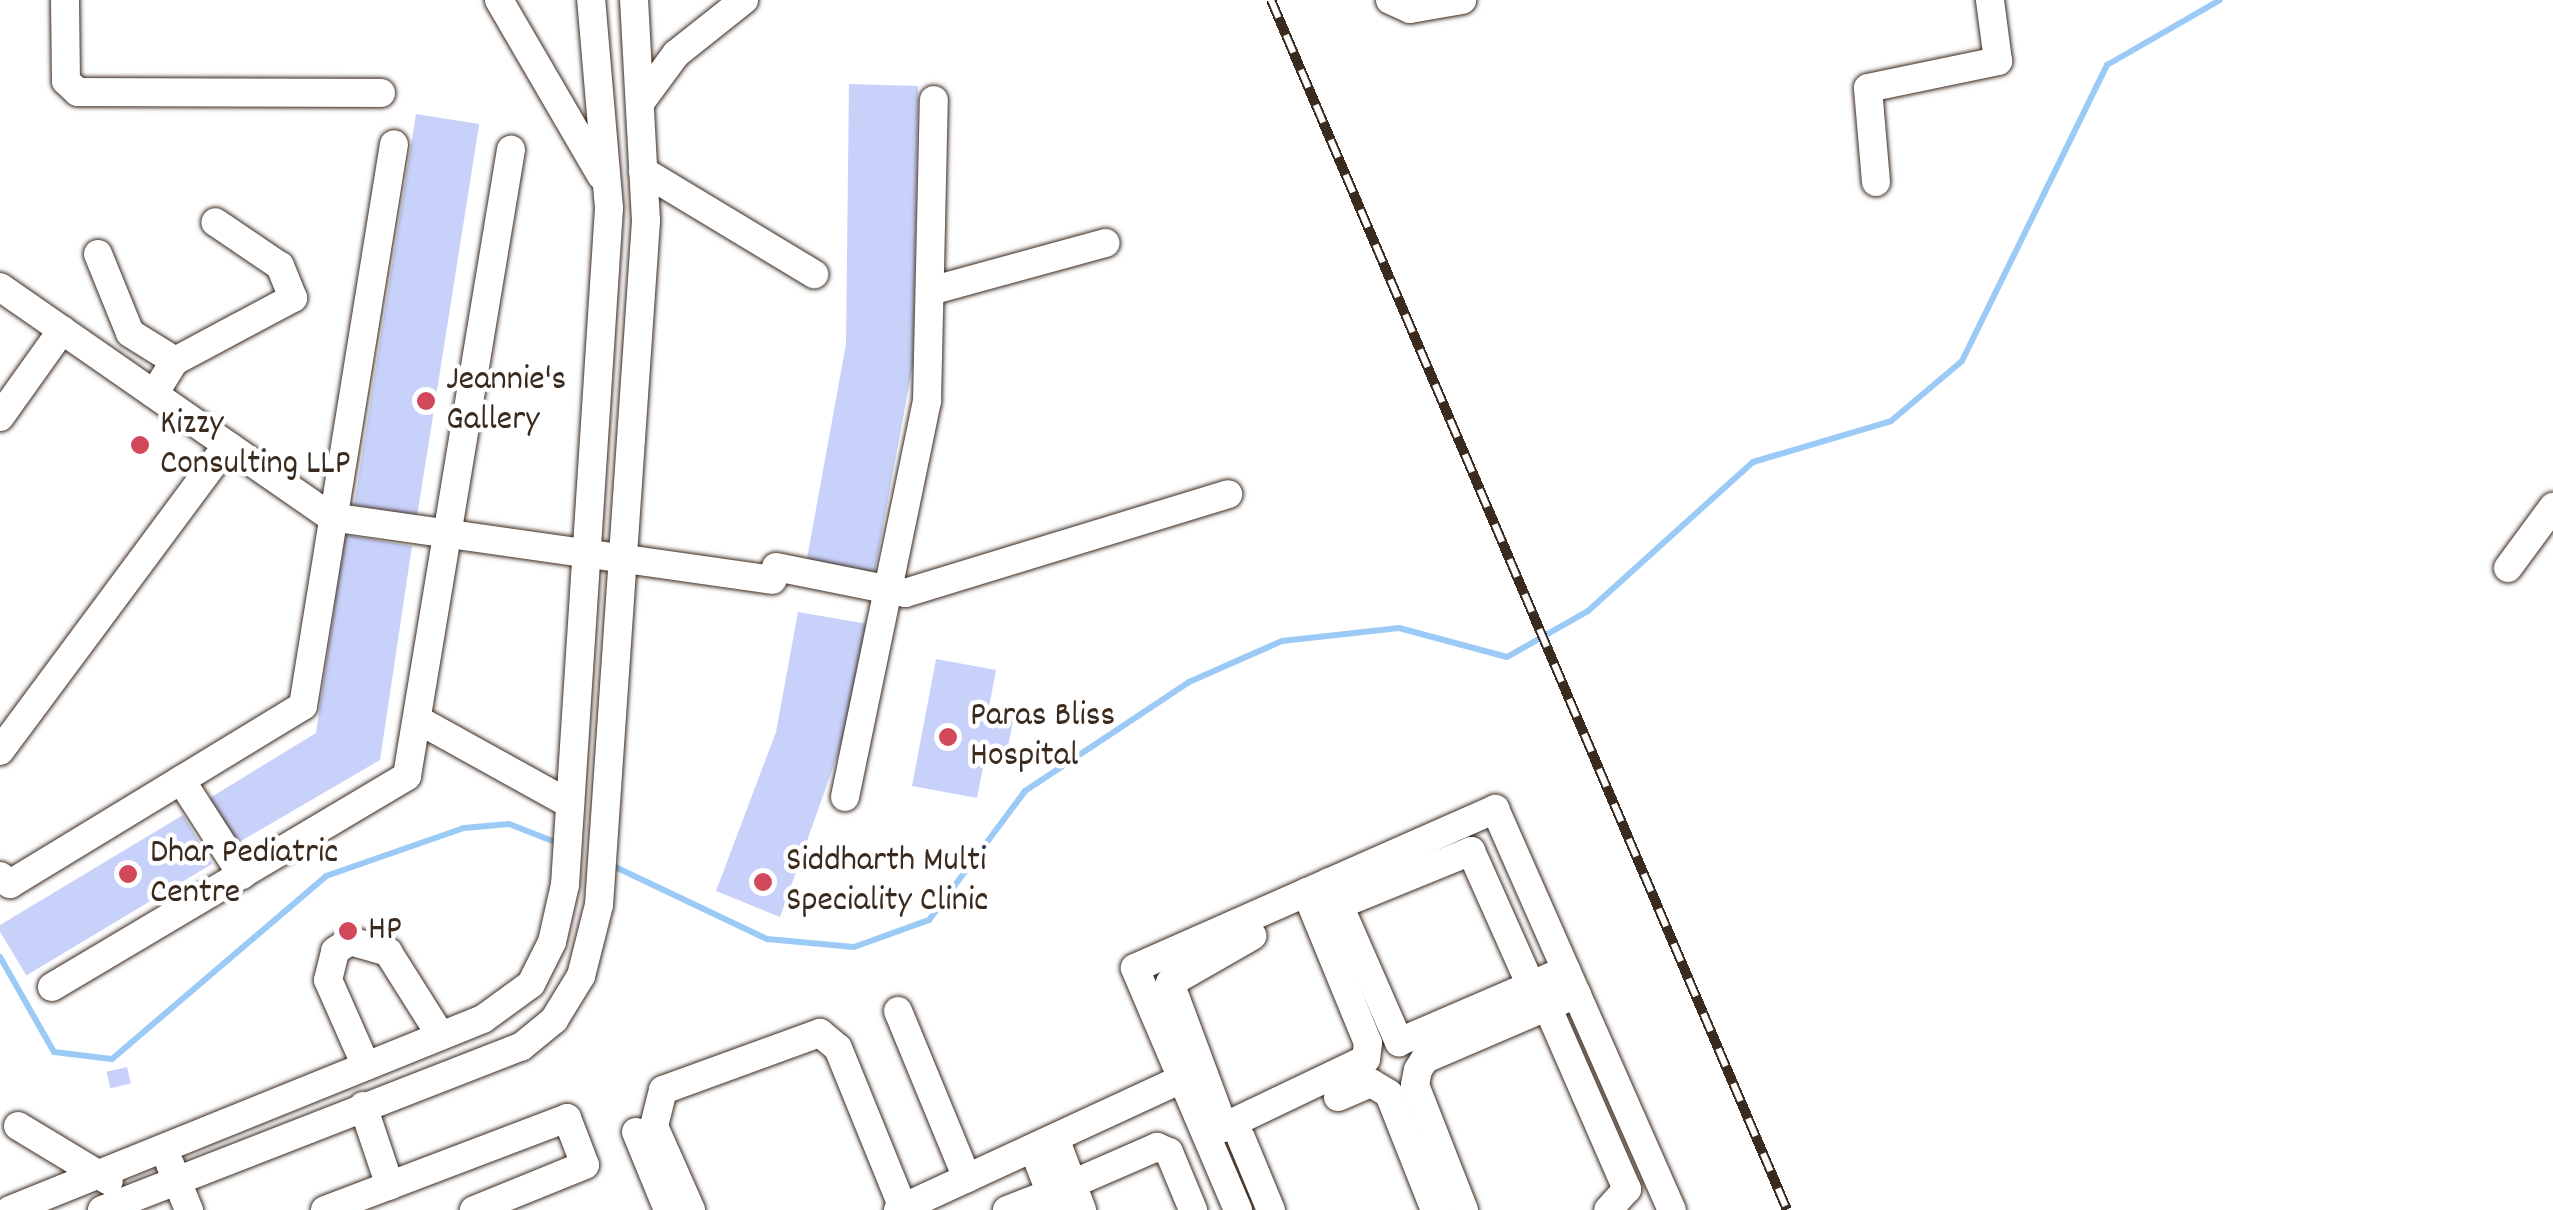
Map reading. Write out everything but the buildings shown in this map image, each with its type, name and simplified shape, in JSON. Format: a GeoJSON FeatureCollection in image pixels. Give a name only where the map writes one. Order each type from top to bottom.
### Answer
{"type":"FeatureCollection","features":[{"type":"Feature","properties":{"kind":"street"},"geometry":{"type":"LineString","coordinates":[[65,0],[66,80],[78,92],[381,94]]}},
{"type":"Feature","properties":{"kind":"street"},"geometry":{"type":"LineString","coordinates":[[500,0],[607,185]]}},
{"type":"Feature","properties":{"kind":"street"},"geometry":{"type":"LineString","coordinates":[[10,1210],[441,1036],[531,984],[564,885],[586,554],[607,185],[591,0]]}},
{"type":"Feature","properties":{"kind":"street"},"geometry":{"type":"LineString","coordinates":[[18,1126],[106,1172],[114,1208],[363,1106],[521,1047],[554,1020],[580,976],[600,891],[623,559],[644,172],[634,0]]}},
{"type":"Feature","properties":{"kind":"street"},"geometry":{"type":"LineString","coordinates":[[640,103],[676,54],[744,0]]}},
{"type":"Feature","properties":{"kind":"street"},"geometry":{"type":"LineString","coordinates":[[1390,0],[1410,9],[1462,0]]}},
{"type":"Feature","properties":{"kind":"street"},"geometry":{"type":"LineString","coordinates":[[1876,182],[1868,88],[1998,61],[1990,0]]}},
{"type":"Feature","properties":{"kind":"street"},"geometry":{"type":"LineString","coordinates":[[845,797],[927,400],[934,100]]}},
{"type":"Feature","properties":{"kind":"street"},"geometry":{"type":"LineString","coordinates":[[0,876],[10,884],[303,706],[394,144]]}},
{"type":"Feature","properties":{"kind":"street"},"geometry":{"type":"LineString","coordinates":[[52,986],[407,776],[422,722],[454,535],[512,150]]}},
{"type":"Feature","properties":{"kind":"street"},"geometry":{"type":"LineString","coordinates":[[644,172],[814,274]]}},
{"type":"Feature","properties":{"kind":"street"},"geometry":{"type":"LineString","coordinates":[[154,394],[175,362],[293,298],[280,266],[215,222]]}},
{"type":"Feature","properties":{"kind":"street"},"geometry":{"type":"LineString","coordinates":[[930,291],[1106,242]]}},
{"type":"Feature","properties":{"kind":"street"},"geometry":{"type":"LineString","coordinates":[[98,254],[130,332],[124,373]]}},
{"type":"Feature","properties":{"kind":"street"},"geometry":{"type":"LineString","coordinates":[[0,287],[331,517],[623,559],[775,573],[905,593],[1228,494]]}},
{"type":"Feature","properties":{"kind":"street"},"geometry":{"type":"LineString","coordinates":[[0,416],[8,387],[62,330]]}},
{"type":"Feature","properties":{"kind":"street"},"geometry":{"type":"LineString","coordinates":[[130,332],[175,362]]}},
{"type":"Feature","properties":{"kind":"street"},"geometry":{"type":"LineString","coordinates":[[0,751],[227,444]]}},
{"type":"Feature","properties":{"kind":"street"},"geometry":{"type":"LineString","coordinates":[[2508,568],[2553,507]]}},
{"type":"Feature","properties":{"kind":"street"},"geometry":{"type":"LineString","coordinates":[[422,722],[570,812]]}},
{"type":"Feature","properties":{"kind":"street"},"geometry":{"type":"LineString","coordinates":[[181,780],[242,875]]}},
{"type":"Feature","properties":{"kind":"street"},"geometry":{"type":"LineString","coordinates":[[1238,1210],[1221,1138],[1172,997],[1173,973],[1496,808],[1672,1210]]}},
{"type":"Feature","properties":{"kind":"street"},"geometry":{"type":"LineString","coordinates":[[1271,1210],[1182,1078],[1135,968],[1322,897],[1471,851],[1627,1189],[1608,1210]]}},
{"type":"Feature","properties":{"kind":"street"},"geometry":{"type":"LineString","coordinates":[[1322,897],[1398,1042],[1572,982]]}},
{"type":"Feature","properties":{"kind":"street"},"geometry":{"type":"LineString","coordinates":[[1221,1138],[1366,1059],[1368,1043],[1322,897]]}},
{"type":"Feature","properties":{"kind":"street"},"geometry":{"type":"LineString","coordinates":[[366,1066],[328,980],[336,951],[350,942],[388,952],[441,1036]]}},
{"type":"Feature","properties":{"kind":"street"},"geometry":{"type":"LineString","coordinates":[[1464,1210],[1416,1086],[1418,1070],[1539,996]]}},
{"type":"Feature","properties":{"kind":"street"},"geometry":{"type":"LineString","coordinates":[[898,1011],[967,1178]]}},
{"type":"Feature","properties":{"kind":"street"},"geometry":{"type":"LineString","coordinates":[[691,1210],[654,1126],[662,1090],[820,1033],[838,1048],[901,1209],[1182,1078]]}},
{"type":"Feature","properties":{"kind":"street"},"geometry":{"type":"LineString","coordinates":[[1221,1138],[1382,1086],[1435,1210]]}},
{"type":"Feature","properties":{"kind":"street"},"geometry":{"type":"LineString","coordinates":[[363,1106],[390,1186]]}},
{"type":"Feature","properties":{"kind":"street"},"geometry":{"type":"LineString","coordinates":[[325,1210],[567,1118],[585,1164],[474,1210]]}},
{"type":"Feature","properties":{"kind":"street"},"geometry":{"type":"LineString","coordinates":[[636,1132],[668,1210]]}},
{"type":"Feature","properties":{"kind":"street"},"geometry":{"type":"LineString","coordinates":[[1044,1143],[1066,1199]]}},
{"type":"Feature","properties":{"kind":"street"},"geometry":{"type":"LineString","coordinates":[[163,1148],[189,1210]]}},
{"type":"Feature","properties":{"kind":"street"},"geometry":{"type":"LineString","coordinates":[[1008,1210],[1066,1199],[1157,1148],[1169,1152],[1193,1210]]}},
{"type":"Feature","properties":{"kind":"waterway"},"geometry":{"type":"LineString","coordinates":[[609,864],[767,939],[854,947],[929,920],[1025,791],[1189,682],[1282,641],[1399,628],[1507,657],[1588,611],[1753,462],[1891,421],[1962,361],[2107,65],[2220,0]]}},
{"type":"Feature","properties":{"kind":"waterway"},"geometry":{"type":"LineString","coordinates":[[0,957],[54,1052],[112,1059],[326,876],[464,828],[509,824],[560,844]]}},
{"type":"Feature","properties":{"kind":"railway"},"geometry":{"type":"LineString","coordinates":[[1271,0],[1787,1210]]}},
{"type":"Feature","properties":{"kind":"place","name":"Jeannie's Gallery"},"geometry":{"type":"Point","coordinates":[426,401]}},
{"type":"Feature","properties":{"kind":"place","name":"Kizzy Consulting LLP"},"geometry":{"type":"Point","coordinates":[140,445]}},
{"type":"Feature","properties":{"kind":"place","name":"Paras Bliss Hospital"},"geometry":{"type":"Point","coordinates":[948,737]}},
{"type":"Feature","properties":{"kind":"place","name":"Dhar Pediatric Centre"},"geometry":{"type":"Point","coordinates":[128,874]}},
{"type":"Feature","properties":{"kind":"place","name":"Siddharth Multi Speciality Clinic"},"geometry":{"type":"Point","coordinates":[763,882]}},
{"type":"Feature","properties":{"kind":"place","name":"HP"},"geometry":{"type":"Point","coordinates":[348,931]}}]}
